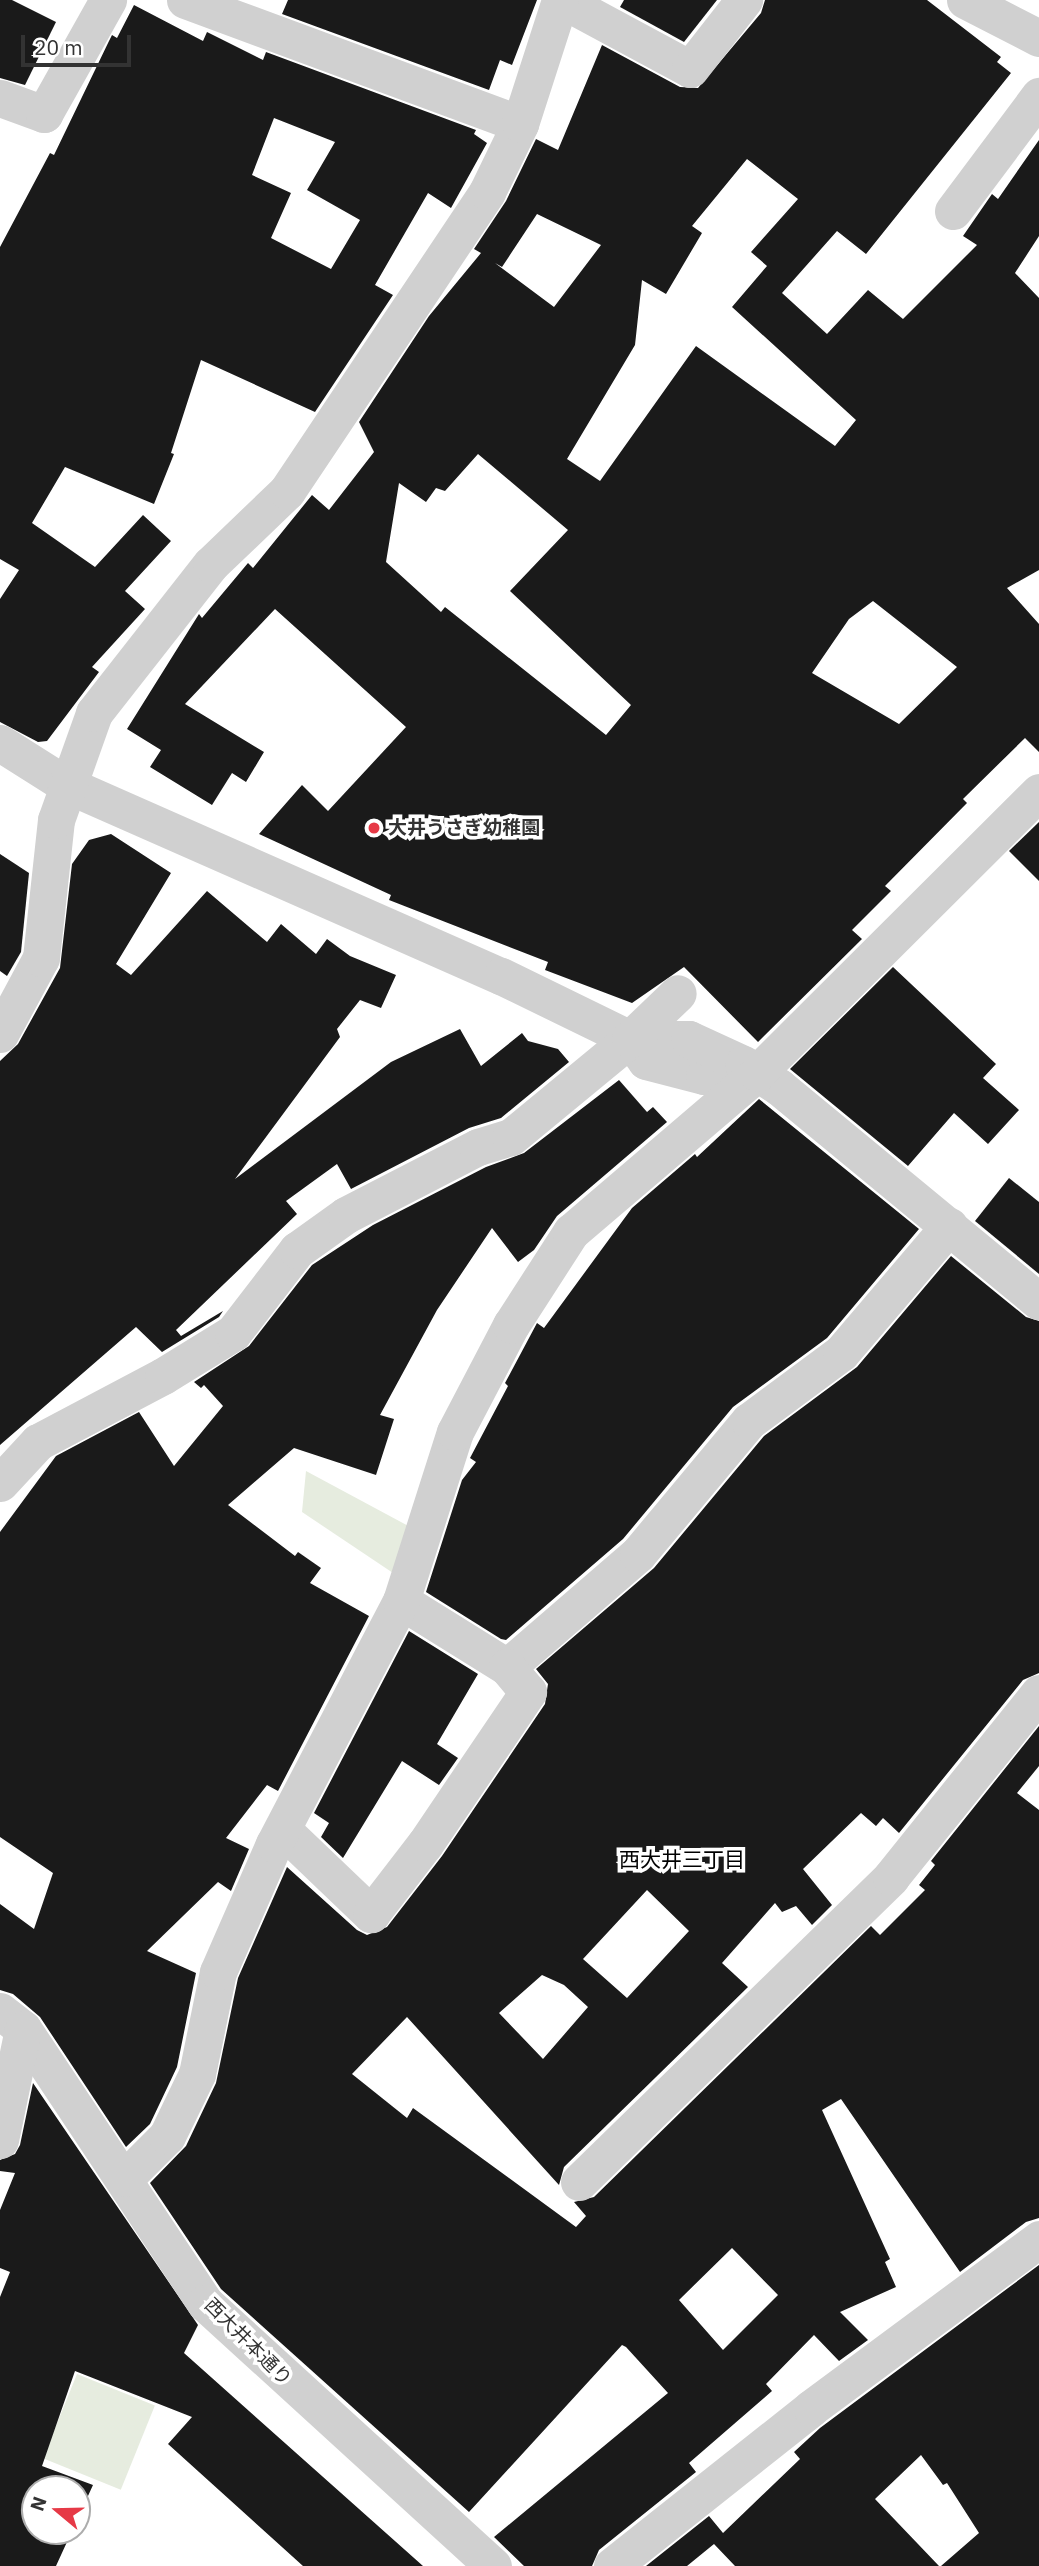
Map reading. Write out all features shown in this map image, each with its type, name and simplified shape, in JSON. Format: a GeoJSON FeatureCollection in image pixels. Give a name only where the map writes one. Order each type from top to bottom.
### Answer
{"type":"FeatureCollection","features":[{"type":"Feature","properties":{"kind":"street"},"geometry":{"type":"LineString","coordinates":[[0,98],[44,114],[108,0]]}},
{"type":"Feature","properties":{"kind":"street"},"geometry":{"type":"LineString","coordinates":[[185,0],[520,124]]}},
{"type":"Feature","properties":{"kind":"street"},"geometry":{"type":"LineString","coordinates":[[0,1034],[41,958],[56,820],[65,784],[94,713],[211,564],[287,491],[340,417],[487,192],[520,124],[561,0],[690,69],[744,0]]}},
{"type":"Feature","properties":{"kind":"street"},"geometry":{"type":"LineString","coordinates":[[965,0],[1039,38]]}},
{"type":"Feature","properties":{"kind":"street"},"geometry":{"type":"LineString","coordinates":[[953,211],[1039,96]]}},
{"type":"Feature","properties":{"kind":"street"},"geometry":{"type":"LineString","coordinates":[[0,743],[65,784],[501,975],[630,1039],[646,1061],[704,1076],[757,1073],[1039,1301]]}},
{"type":"Feature","properties":{"kind":"street"},"geometry":{"type":"LineString","coordinates":[[125,2178],[144,2165],[167,2136],[197,2074],[218,1972],[283,1830],[401,1601],[455,1432],[511,1325],[571,1231],[757,1073],[1039,792]]}},
{"type":"Feature","properties":{"kind":"street"},"geometry":{"type":"LineString","coordinates":[[0,1483],[38,1442],[163,1376],[233,1333],[297,1250],[346,1214],[478,1147],[511,1137],[630,1039],[678,993]]}},
{"type":"Feature","properties":{"kind":"street"},"geometry":{"type":"LineString","coordinates":[[507,1667],[638,1554],[749,1421],[841,1353],[949,1226]]}},
{"type":"Feature","properties":{"kind":"street"},"geometry":{"type":"LineString","coordinates":[[283,1830],[371,1914],[425,1844],[528,1692],[507,1667],[401,1601]]}},
{"type":"Feature","properties":{"kind":"street"},"geometry":{"type":"LineString","coordinates":[[579,2182],[891,1877],[1039,1693]]}},
{"type":"Feature","properties":{"kind":"street"},"geometry":{"type":"LineString","coordinates":[[0,2140],[12,2020]]}},
{"type":"Feature","properties":{"kind":"street","name":"西大井本通り"},"geometry":{"type":"LineString","coordinates":[[12,2020],[125,2178],[205,2304],[493,2566]]}},
{"type":"Feature","properties":{"kind":"street"},"geometry":{"type":"LineString","coordinates":[[612,2566],[811,2408],[1039,2239]]}},
{"type":"Feature","properties":{"kind":"shaded area"},"geometry":{"type":"Polygon","coordinates":[[[306,1471],[414,1529],[399,1577],[302,1512],[306,1471]]]}},
{"type":"Feature","properties":{"kind":"shaded area"},"geometry":{"type":"Polygon","coordinates":[[[77,2374],[155,2405],[121,2490],[91,2478],[91,2475],[84,2475],[43,2458],[77,2374]]]}},
{"type":"Feature","properties":{"kind":"building"},"geometry":{"type":"Polygon","coordinates":[[[0,0],[12,0],[56,22],[25,85],[0,78],[0,0]]]}},
{"type":"Feature","properties":{"kind":"building"},"geometry":{"type":"Polygon","coordinates":[[[288,0],[537,0],[512,65],[500,60],[489,90],[282,14],[288,0]]]}},
{"type":"Feature","properties":{"kind":"building"},"geometry":{"type":"Polygon","coordinates":[[[624,0],[717,0],[684,42],[620,7],[624,0]]]}},
{"type":"Feature","properties":{"kind":"building"},"geometry":{"type":"Polygon","coordinates":[[[765,0],[927,0],[1001,57],[997,62],[1011,73],[866,254],[837,231],[782,293],[827,334],[868,290],[903,319],[977,245],[963,236],[992,194],[998,199],[1039,140],[1039,236],[1015,273],[1039,298],[1039,570],[1007,588],[1039,624],[1039,752],[1025,738],[963,799],[967,803],[885,886],[891,891],[852,930],[862,939],[758,1042],[684,967],[632,1003],[545,970],[548,962],[389,900],[391,895],[259,834],[302,785],[328,811],[406,727],[275,609],[185,704],[264,752],[246,782],[232,773],[212,805],[150,767],[161,750],[127,729],[199,614],[202,618],[248,563],[253,568],[312,495],[329,510],[374,452],[359,422],[429,316],[481,253],[474,249],[506,201],[536,139],[558,150],[602,45],[680,87],[698,88],[761,13],[765,0]],[[747,159],[692,226],[702,233],[666,294],[642,280],[635,345],[567,459],[600,481],[696,346],[835,446],[856,420],[732,307],[767,266],[751,252],[798,199],[747,159]],[[537,214],[502,267],[495,263],[554,307],[601,245],[537,214]],[[478,454],[445,491],[436,488],[426,502],[399,483],[386,562],[441,612],[445,607],[606,735],[631,705],[510,591],[568,530],[478,454]],[[873,601],[849,619],[812,673],[899,724],[957,667],[873,601]]]}},
{"type":"Feature","properties":{"kind":"building"},"geometry":{"type":"Polygon","coordinates":[[[134,5],[203,41],[207,32],[263,60],[266,52],[476,130],[474,134],[487,143],[451,208],[428,193],[375,285],[393,295],[315,412],[201,360],[171,453],[174,454],[154,504],[65,467],[32,523],[95,567],[143,515],[171,541],[125,591],[145,609],[92,667],[99,672],[47,741],[38,742],[0,722],[0,599],[19,570],[0,559],[0,247],[50,153],[54,155],[112,35],[117,38],[134,5]],[[274,118],[252,175],[291,193],[271,238],[331,269],[360,220],[307,190],[335,142],[274,118]]]}},
{"type":"Feature","properties":{"kind":"building"},"geometry":{"type":"Polygon","coordinates":[[[1039,822],[1039,881],[1009,851],[1039,822]]]}},
{"type":"Feature","properties":{"kind":"building"},"geometry":{"type":"Polygon","coordinates":[[[111,834],[171,873],[116,964],[131,975],[207,891],[267,942],[281,924],[316,954],[327,939],[350,956],[396,975],[381,1008],[360,1000],[337,1029],[340,1037],[235,1179],[391,1062],[460,1029],[481,1066],[522,1033],[528,1041],[558,1049],[569,1062],[501,1118],[469,1128],[351,1189],[337,1164],[286,1201],[297,1214],[176,1330],[181,1336],[223,1311],[219,1317],[162,1352],[136,1327],[0,1445],[0,1061],[18,1044],[60,968],[72,864],[89,840],[111,834]]]}},
{"type":"Feature","properties":{"kind":"building"},"geometry":{"type":"Polygon","coordinates":[[[0,854],[29,873],[21,952],[7,976],[0,971],[0,854]]]}},
{"type":"Feature","properties":{"kind":"building"},"geometry":{"type":"Polygon","coordinates":[[[893,967],[996,1064],[983,1078],[1019,1110],[988,1144],[954,1113],[908,1166],[790,1069],[893,967]]]}},
{"type":"Feature","properties":{"kind":"building"},"geometry":{"type":"Polygon","coordinates":[[[619,1080],[647,1112],[653,1107],[667,1122],[557,1216],[534,1250],[518,1262],[492,1228],[437,1310],[380,1415],[394,1419],[376,1475],[294,1448],[228,1505],[295,1556],[298,1552],[321,1568],[310,1583],[369,1616],[278,1791],[267,1785],[226,1838],[249,1849],[231,1891],[218,1882],[147,1951],[196,1973],[177,2067],[150,2124],[126,2147],[40,2017],[13,1994],[0,1990],[0,1904],[34,1929],[53,1873],[0,1837],[0,1532],[56,1456],[139,1412],[174,1466],[223,1406],[204,1385],[201,1388],[194,1382],[249,1346],[312,1265],[373,1225],[486,1167],[524,1153],[619,1080]]]}},
{"type":"Feature","properties":{"kind":"building"},"geometry":{"type":"Polygon","coordinates":[[[759,1099],[919,1229],[827,1338],[733,1407],[623,1539],[506,1640],[501,1639],[426,1592],[462,1480],[476,1462],[470,1458],[508,1386],[505,1383],[537,1323],[544,1328],[632,1208],[695,1154],[697,1157],[759,1099]]]}},
{"type":"Feature","properties":{"kind":"building"},"geometry":{"type":"Polygon","coordinates":[[[1009,1178],[1039,1202],[1039,1274],[975,1221],[1009,1178]]]}},
{"type":"Feature","properties":{"kind":"building"},"geometry":{"type":"Polygon","coordinates":[[[951,1256],[1026,1317],[1039,1321],[1039,1673],[1023,1680],[899,1833],[883,1818],[876,1826],[861,1813],[803,1869],[832,1905],[812,1925],[796,1906],[782,1912],[775,1903],[722,1963],[748,1987],[564,2167],[559,2185],[407,2017],[352,2074],[407,2118],[413,2108],[576,2227],[586,2216],[574,2202],[594,2197],[871,1926],[880,1935],[925,1890],[919,1885],[935,1865],[931,1861],[1039,1726],[1039,1766],[1017,1793],[1039,1810],[1039,2218],[1026,2222],[960,2272],[841,2099],[822,2110],[890,2259],[885,2262],[896,2287],[840,2312],[868,2340],[839,2361],[814,2335],[766,2384],[772,2391],[689,2463],[696,2472],[599,2550],[592,2566],[524,2566],[494,2537],[668,2393],[626,2347],[622,2345],[469,2512],[221,2289],[150,2183],[186,2146],[216,2083],[238,1978],[287,1867],[357,1930],[367,1935],[387,1927],[442,1856],[545,1704],[548,1684],[536,1669],[654,1568],[764,1436],[857,1367],[951,1256]],[[647,1890],[583,1959],[627,1998],[689,1931],[647,1890]],[[542,1975],[499,2013],[543,2059],[588,2007],[564,1985],[542,1975]],[[732,2248],[679,2300],[723,2350],[778,2295],[732,2248]]]}},
{"type":"Feature","properties":{"kind":"building"},"geometry":{"type":"Polygon","coordinates":[[[409,1631],[478,1674],[437,1744],[458,1758],[439,1785],[402,1761],[343,1858],[321,1837],[329,1823],[314,1813],[409,1631]]]}},
{"type":"Feature","properties":{"kind":"building"},"geometry":{"type":"Polygon","coordinates":[[[33,2083],[198,2325],[184,2353],[423,2566],[303,2566],[168,2444],[192,2417],[75,2371],[42,2466],[66,2475],[21,2475],[21,2545],[66,2545],[56,2566],[0,2566],[0,2297],[10,2272],[0,2268],[0,2210],[15,2173],[0,2171],[0,2160],[15,2154],[20,2145],[33,2083]]]}},
{"type":"Feature","properties":{"kind":"building"},"geometry":{"type":"Polygon","coordinates":[[[1039,2265],[1039,2566],[941,2566],[979,2533],[947,2483],[943,2485],[921,2455],[875,2499],[939,2566],[735,2566],[714,2544],[687,2566],[646,2566],[709,2516],[723,2533],[800,2459],[794,2452],[820,2428],[1039,2265]]]}},
{"type":"Feature","properties":{"kind":"place","name":"大井うさぎ幼稚園"},"geometry":{"type":"Point","coordinates":[374,828]}},
{"type":"Feature","properties":{"kind":"district","name":"西大井三丁目"},"geometry":{"type":"Point","coordinates":[682,1859]}}]}
